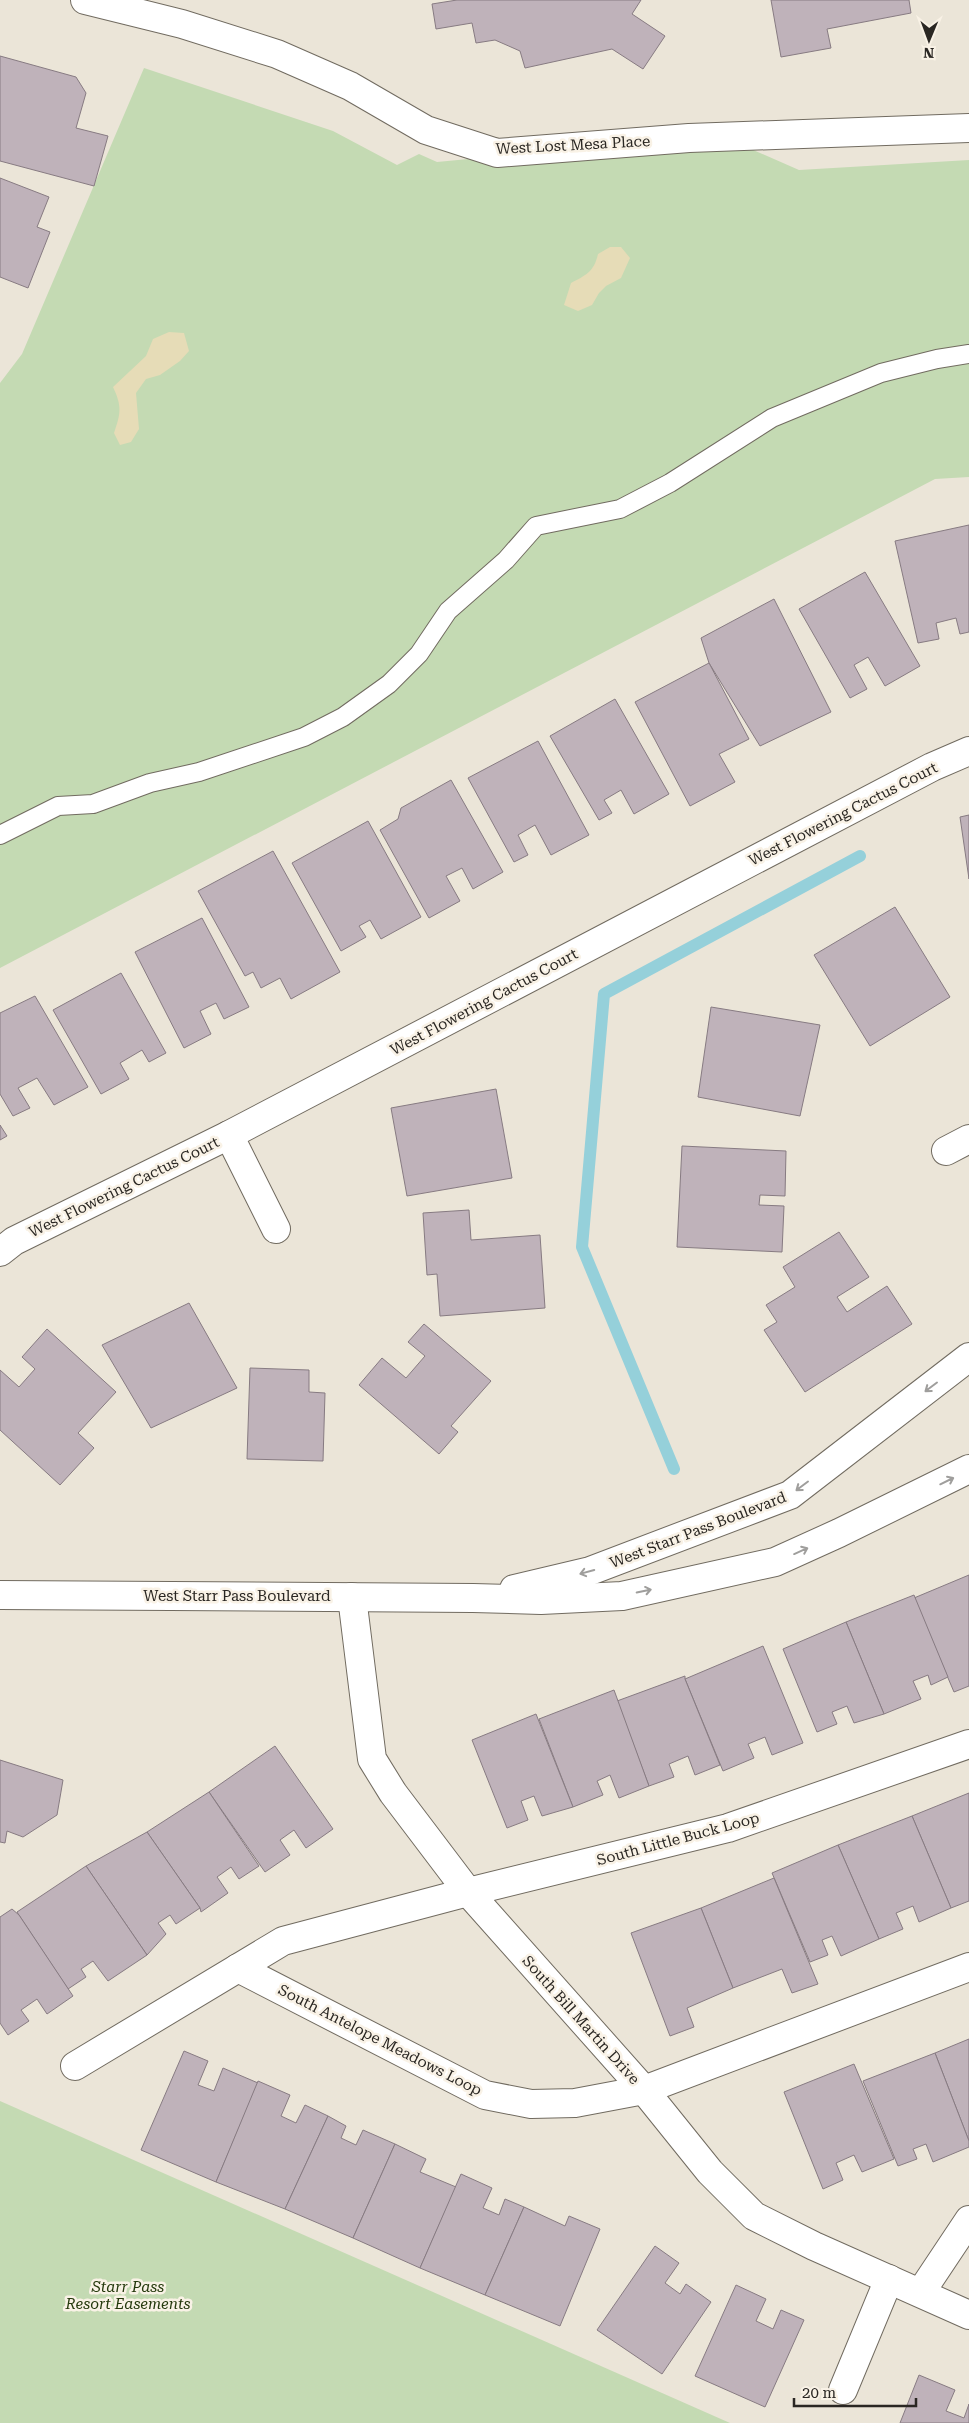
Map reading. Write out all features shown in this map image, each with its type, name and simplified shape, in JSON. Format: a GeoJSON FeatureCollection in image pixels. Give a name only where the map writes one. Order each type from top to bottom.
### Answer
{"type":"FeatureCollection","features":[{"type":"Feature","properties":{"kind":"street","name":"West Lost Mesa Place"},"geometry":{"type":"LineString","coordinates":[[85,0],[182,24],[277,54],[350,86],[426,130],[496,153],[689,138],[969,128]]}},
{"type":"Feature","properties":{"kind":"street","name":"West Flowering Cactus Court"},"geometry":{"type":"LineString","coordinates":[[0,1252],[14,1241],[229,1136],[932,767],[969,751]]}},
{"type":"Feature","properties":{"kind":"street"},"geometry":{"type":"LineString","coordinates":[[229,1136],[276,1229]]}},
{"type":"Feature","properties":{"kind":"street","name":"West Starr Pass Boulevard"},"geometry":{"type":"LineString","coordinates":[[473,1598],[590,1571],[790,1495],[969,1357]]}},
{"type":"Feature","properties":{"kind":"street","name":"West Starr Pass Boulevard"},"geometry":{"type":"LineString","coordinates":[[0,1595],[541,1600],[622,1596],[775,1562],[900,1504],[969,1469]]}},
{"type":"Feature","properties":{"kind":"street","name":"South Bill Martin Drive"},"geometry":{"type":"LineString","coordinates":[[352,1597],[372,1759],[393,1793],[468,1892],[644,2090],[710,2172],[754,2216],[969,2315]]}},
{"type":"Feature","properties":{"kind":"street","name":"South Little Buck Loop"},"geometry":{"type":"LineString","coordinates":[[468,1892],[728,1828],[969,1744]]}},
{"type":"Feature","properties":{"kind":"street"},"geometry":{"type":"LineString","coordinates":[[75,2066],[283,1941],[468,1892]]}},
{"type":"Feature","properties":{"kind":"street"},"geometry":{"type":"LineString","coordinates":[[644,2090],[969,1967]]}},
{"type":"Feature","properties":{"kind":"street","name":"South Antelope Meadows Loop"},"geometry":{"type":"LineString","coordinates":[[238,1968],[485,2095],[531,2104],[575,2103],[644,2090]]}},
{"type":"Feature","properties":{"kind":"street"},"geometry":{"type":"LineString","coordinates":[[921,2292],[969,2220]]}},
{"type":"Feature","properties":{"kind":"street"},"geometry":{"type":"LineString","coordinates":[[843,2390],[889,2279]]}},
{"type":"Feature","properties":{"kind":"lane"},"geometry":{"type":"LineString","coordinates":[[0,835],[58,806],[93,804],[150,783],[199,772],[304,736],[343,718],[389,684],[419,654],[448,611],[506,560],[536,526],[620,509],[670,483],[772,418],[881,374],[937,359],[969,354]]}},
{"type":"Feature","properties":{"kind":"green space"},"geometry":{"type":"Polygon","coordinates":[[[144,68],[333,131],[397,165],[419,154],[437,162],[689,138],[726,138],[799,170],[969,160],[969,477],[935,479],[0,968],[0,383],[22,354],[144,68]]]}},
{"type":"Feature","properties":{"kind":"green space","name":"Starr Pass Resort Easements"},"geometry":{"type":"Polygon","coordinates":[[[0,2101],[730,2423],[0,2423],[0,2101]]]}},
{"type":"Feature","properties":{"kind":"sand"},"geometry":{"type":"Polygon","coordinates":[[[610,247],[621,247],[630,258],[621,278],[606,286],[592,305],[578,311],[564,305],[571,283],[589,272],[598,254],[610,247]]]}},
{"type":"Feature","properties":{"kind":"sand"},"geometry":{"type":"Polygon","coordinates":[[[169,332],[184,333],[189,351],[180,361],[160,375],[146,379],[136,393],[139,429],[131,442],[120,445],[114,433],[118,420],[119,405],[113,387],[146,356],[153,339],[169,332]]]}},
{"type":"Feature","properties":{"kind":"building"},"geometry":{"type":"Polygon","coordinates":[[[457,0],[641,0],[632,14],[665,36],[643,69],[612,49],[525,68],[520,51],[495,40],[476,43],[472,23],[436,29],[432,4],[457,0]]]}},
{"type":"Feature","properties":{"kind":"building"},"geometry":{"type":"Polygon","coordinates":[[[771,0],[909,0],[911,13],[827,29],[831,48],[781,57],[771,0]]]}},
{"type":"Feature","properties":{"kind":"building"},"geometry":{"type":"Polygon","coordinates":[[[0,56],[76,77],[86,93],[76,128],[108,136],[94,186],[0,161],[0,56]]]}},
{"type":"Feature","properties":{"kind":"building"},"geometry":{"type":"Polygon","coordinates":[[[0,178],[49,197],[37,227],[50,232],[28,288],[0,277],[0,178]]]}},
{"type":"Feature","properties":{"kind":"building"},"geometry":{"type":"Polygon","coordinates":[[[969,525],[969,632],[960,634],[956,618],[936,623],[939,639],[918,643],[895,541],[969,525]]]}},
{"type":"Feature","properties":{"kind":"building"},"geometry":{"type":"Polygon","coordinates":[[[865,572],[920,666],[885,686],[868,657],[854,665],[867,689],[850,698],[799,609],[865,572]]]}},
{"type":"Feature","properties":{"kind":"building"},"geometry":{"type":"Polygon","coordinates":[[[774,599],[831,712],[760,746],[709,663],[701,638],[774,599]]]}},
{"type":"Feature","properties":{"kind":"building"},"geometry":{"type":"Polygon","coordinates":[[[709,663],[749,739],[719,754],[735,782],[690,806],[635,702],[709,663]]]}},
{"type":"Feature","properties":{"kind":"building"},"geometry":{"type":"Polygon","coordinates":[[[615,699],[669,794],[634,814],[621,790],[604,800],[612,813],[599,820],[550,736],[615,699]]]}},
{"type":"Feature","properties":{"kind":"building"},"geometry":{"type":"Polygon","coordinates":[[[538,741],[589,835],[551,855],[535,825],[518,835],[528,855],[514,862],[468,778],[538,741]]]}},
{"type":"Feature","properties":{"kind":"building"},"geometry":{"type":"Polygon","coordinates":[[[451,780],[503,872],[473,889],[462,868],[446,876],[460,901],[429,918],[380,830],[398,819],[401,808],[451,780]]]}},
{"type":"Feature","properties":{"kind":"building"},"geometry":{"type":"Polygon","coordinates":[[[969,815],[969,879],[960,817],[969,815]]]}},
{"type":"Feature","properties":{"kind":"building"},"geometry":{"type":"Polygon","coordinates":[[[368,821],[421,917],[381,939],[370,920],[359,926],[366,937],[341,951],[292,863],[368,821]]]}},
{"type":"Feature","properties":{"kind":"building"},"geometry":{"type":"Polygon","coordinates":[[[273,851],[340,972],[291,999],[280,978],[261,988],[253,972],[245,976],[198,891],[273,851]]]}},
{"type":"Feature","properties":{"kind":"building"},"geometry":{"type":"Polygon","coordinates":[[[895,907],[950,997],[870,1046],[814,955],[895,907]]]}},
{"type":"Feature","properties":{"kind":"building"},"geometry":{"type":"Polygon","coordinates":[[[202,918],[249,1007],[224,1019],[216,1003],[200,1011],[211,1034],[184,1048],[135,952],[202,918]]]}},
{"type":"Feature","properties":{"kind":"building"},"geometry":{"type":"Polygon","coordinates":[[[121,973],[166,1053],[149,1062],[142,1050],[120,1063],[129,1079],[101,1094],[53,1010],[121,973]]]}},
{"type":"Feature","properties":{"kind":"building"},"geometry":{"type":"Polygon","coordinates":[[[35,996],[88,1087],[54,1105],[37,1078],[18,1088],[30,1108],[13,1116],[0,1094],[0,1013],[35,996]]]}},
{"type":"Feature","properties":{"kind":"building"},"geometry":{"type":"Polygon","coordinates":[[[711,1007],[820,1025],[800,1116],[698,1097],[711,1007]]]}},
{"type":"Feature","properties":{"kind":"building"},"geometry":{"type":"Polygon","coordinates":[[[496,1089],[512,1178],[407,1196],[391,1108],[496,1089]]]}},
{"type":"Feature","properties":{"kind":"building"},"geometry":{"type":"Polygon","coordinates":[[[0,1125],[7,1136],[0,1140],[0,1125]]]}},
{"type":"Feature","properties":{"kind":"building"},"geometry":{"type":"Polygon","coordinates":[[[682,1146],[786,1151],[785,1196],[760,1195],[759,1205],[784,1206],[782,1252],[677,1247],[682,1146]]]}},
{"type":"Feature","properties":{"kind":"building"},"geometry":{"type":"Polygon","coordinates":[[[469,1210],[471,1240],[540,1235],[545,1308],[440,1316],[437,1274],[427,1275],[423,1213],[469,1210]]]}},
{"type":"Feature","properties":{"kind":"building"},"geometry":{"type":"Polygon","coordinates":[[[839,1232],[869,1277],[837,1297],[847,1312],[887,1286],[912,1324],[805,1392],[764,1330],[777,1322],[766,1305],[795,1287],[783,1267],[839,1232]]]}},
{"type":"Feature","properties":{"kind":"building"},"geometry":{"type":"Polygon","coordinates":[[[189,1303],[237,1388],[151,1428],[102,1345],[189,1303]]]}},
{"type":"Feature","properties":{"kind":"building"},"geometry":{"type":"Polygon","coordinates":[[[424,1324],[491,1381],[451,1426],[458,1432],[439,1454],[359,1385],[382,1358],[406,1378],[425,1356],[408,1342],[424,1324]]]}},
{"type":"Feature","properties":{"kind":"building"},"geometry":{"type":"Polygon","coordinates":[[[47,1329],[116,1392],[78,1433],[94,1448],[60,1485],[0,1430],[0,1370],[19,1387],[35,1369],[22,1357],[47,1329]]]}},
{"type":"Feature","properties":{"kind":"building"},"geometry":{"type":"Polygon","coordinates":[[[250,1368],[309,1370],[309,1392],[325,1393],[323,1461],[247,1459],[250,1368]]]}},
{"type":"Feature","properties":{"kind":"building"},"geometry":{"type":"Polygon","coordinates":[[[969,1575],[969,1686],[954,1692],[914,1598],[969,1575]]]}},
{"type":"Feature","properties":{"kind":"building"},"geometry":{"type":"Polygon","coordinates":[[[914,1595],[948,1677],[931,1685],[928,1675],[913,1681],[921,1699],[884,1714],[846,1622],[914,1595]]]}},
{"type":"Feature","properties":{"kind":"building"},"geometry":{"type":"Polygon","coordinates":[[[846,1622],[884,1714],[854,1723],[847,1706],[832,1712],[837,1724],[817,1732],[783,1649],[846,1622]]]}},
{"type":"Feature","properties":{"kind":"building"},"geometry":{"type":"Polygon","coordinates":[[[763,1646],[803,1743],[772,1755],[765,1737],[748,1744],[754,1758],[723,1771],[685,1679],[763,1646]]]}},
{"type":"Feature","properties":{"kind":"building"},"geometry":{"type":"Polygon","coordinates":[[[685,1676],[720,1765],[695,1775],[688,1756],[669,1764],[674,1777],[649,1786],[617,1701],[685,1676]]]}},
{"type":"Feature","properties":{"kind":"building"},"geometry":{"type":"Polygon","coordinates":[[[614,1690],[649,1786],[619,1798],[610,1775],[597,1781],[603,1795],[573,1807],[539,1719],[614,1690]]]}},
{"type":"Feature","properties":{"kind":"building"},"geometry":{"type":"Polygon","coordinates":[[[536,1714],[573,1807],[542,1816],[534,1796],[521,1801],[528,1820],[507,1828],[472,1740],[536,1714]]]}},
{"type":"Feature","properties":{"kind":"building"},"geometry":{"type":"Polygon","coordinates":[[[275,1746],[333,1829],[306,1848],[294,1830],[280,1840],[290,1855],[265,1872],[209,1792],[275,1746]]]}},
{"type":"Feature","properties":{"kind":"building"},"geometry":{"type":"Polygon","coordinates":[[[0,1760],[63,1780],[57,1815],[23,1837],[7,1831],[5,1843],[0,1842],[0,1760]]]}},
{"type":"Feature","properties":{"kind":"building"},"geometry":{"type":"Polygon","coordinates":[[[209,1792],[259,1866],[239,1879],[231,1867],[217,1877],[228,1893],[201,1912],[147,1832],[209,1792]]]}},
{"type":"Feature","properties":{"kind":"building"},"geometry":{"type":"Polygon","coordinates":[[[969,1793],[969,1901],[951,1908],[912,1816],[969,1793]]]}},
{"type":"Feature","properties":{"kind":"building"},"geometry":{"type":"Polygon","coordinates":[[[912,1816],[951,1908],[919,1922],[913,1906],[896,1913],[903,1929],[879,1939],[838,1845],[912,1816]]]}},
{"type":"Feature","properties":{"kind":"building"},"geometry":{"type":"Polygon","coordinates":[[[147,1832],[200,1908],[176,1924],[170,1915],[158,1923],[166,1934],[147,1955],[86,1866],[147,1832]]]}},
{"type":"Feature","properties":{"kind":"building"},"geometry":{"type":"Polygon","coordinates":[[[838,1845],[879,1939],[841,1956],[832,1936],[822,1940],[828,1955],[810,1962],[772,1873],[838,1845]]]}},
{"type":"Feature","properties":{"kind":"building"},"geometry":{"type":"Polygon","coordinates":[[[86,1866],[147,1955],[108,1981],[93,1961],[81,1969],[86,1977],[68,1989],[17,1912],[86,1866]]]}},
{"type":"Feature","properties":{"kind":"building"},"geometry":{"type":"Polygon","coordinates":[[[774,1878],[818,1984],[792,1993],[782,1969],[733,1988],[701,1908],[774,1878]]]}},
{"type":"Feature","properties":{"kind":"building"},"geometry":{"type":"Polygon","coordinates":[[[701,1908],[733,1988],[687,2008],[694,2027],[670,2036],[631,1933],[701,1908]]]}},
{"type":"Feature","properties":{"kind":"building"},"geometry":{"type":"Polygon","coordinates":[[[12,1909],[19,1915],[73,1996],[47,2014],[37,1999],[21,2010],[29,2021],[8,2035],[0,2023],[0,1917],[12,1909]]]}},
{"type":"Feature","properties":{"kind":"building"},"geometry":{"type":"Polygon","coordinates":[[[969,2039],[969,2141],[935,2053],[969,2039]]]}},
{"type":"Feature","properties":{"kind":"building"},"geometry":{"type":"Polygon","coordinates":[[[184,2051],[208,2061],[198,2085],[214,2091],[223,2068],[258,2083],[216,2182],[141,2150],[184,2051]]]}},
{"type":"Feature","properties":{"kind":"building"},"geometry":{"type":"Polygon","coordinates":[[[935,2053],[969,2141],[969,2147],[933,2162],[926,2144],[913,2149],[917,2159],[898,2166],[863,2081],[935,2053]]]}},
{"type":"Feature","properties":{"kind":"building"},"geometry":{"type":"Polygon","coordinates":[[[854,2064],[894,2159],[862,2172],[854,2155],[836,2163],[843,2180],[823,2189],[784,2092],[854,2064]]]}},
{"type":"Feature","properties":{"kind":"building"},"geometry":{"type":"Polygon","coordinates":[[[258,2081],[290,2095],[281,2116],[296,2123],[305,2105],[328,2116],[285,2209],[216,2182],[258,2081]]]}},
{"type":"Feature","properties":{"kind":"building"},"geometry":{"type":"Polygon","coordinates":[[[328,2116],[346,2126],[341,2138],[356,2145],[363,2130],[395,2144],[353,2238],[285,2209],[328,2116]]]}},
{"type":"Feature","properties":{"kind":"building"},"geometry":{"type":"Polygon","coordinates":[[[395,2144],[426,2159],[420,2172],[456,2187],[420,2268],[353,2238],[395,2144]]]}},
{"type":"Feature","properties":{"kind":"building"},"geometry":{"type":"Polygon","coordinates":[[[461,2174],[492,2188],[483,2208],[499,2215],[505,2199],[524,2207],[485,2295],[420,2268],[461,2174]]]}},
{"type":"Feature","properties":{"kind":"building"},"geometry":{"type":"Polygon","coordinates":[[[524,2207],[565,2226],[569,2216],[600,2229],[560,2326],[485,2295],[524,2207]]]}},
{"type":"Feature","properties":{"kind":"building"},"geometry":{"type":"Polygon","coordinates":[[[655,2246],[679,2263],[665,2283],[680,2294],[686,2284],[711,2302],[662,2374],[597,2330],[655,2246]]]}},
{"type":"Feature","properties":{"kind":"building"},"geometry":{"type":"Polygon","coordinates":[[[736,2285],[766,2299],[756,2321],[773,2329],[781,2310],[804,2320],[765,2407],[695,2376],[736,2285]]]}},
{"type":"Feature","properties":{"kind":"building"},"geometry":{"type":"Polygon","coordinates":[[[919,2375],[955,2390],[946,2411],[964,2418],[969,2404],[969,2423],[900,2423],[919,2375]]]}},
{"type":"Feature","properties":{"kind":"waterway"},"geometry":{"type":"LineString","coordinates":[[674,1469],[582,1247],[604,994],[860,856]]}}]}
